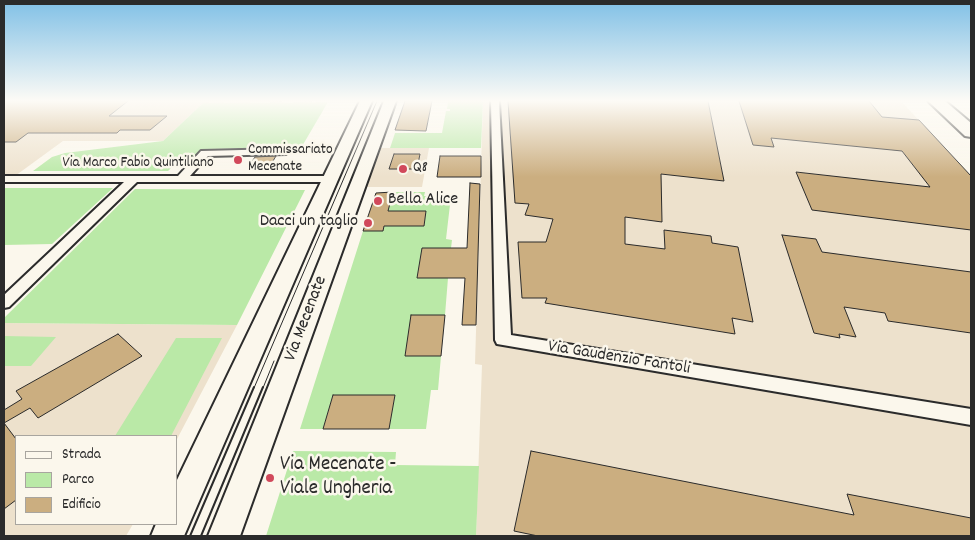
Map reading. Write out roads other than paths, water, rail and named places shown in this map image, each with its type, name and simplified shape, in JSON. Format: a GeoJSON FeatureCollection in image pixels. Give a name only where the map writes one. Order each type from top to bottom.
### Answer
{"type":"FeatureCollection","features":[{"type":"Feature","properties":{"kind":"highway"},"geometry":{"type":"LineString","coordinates":[[967,129],[967,142],[971,147]]}},
{"type":"Feature","properties":{"kind":"main road","name":"Via Mecenate"},"geometry":{"type":"LineString","coordinates":[[178,512],[355,126]]}},
{"type":"Feature","properties":{"kind":"main road","name":"Via Mecenate"},"geometry":{"type":"LineString","coordinates":[[224,536],[380,126]]}},
{"type":"Feature","properties":{"kind":"street","name":"Via Gaudenzio Fantoli"},"geometry":{"type":"LineString","coordinates":[[496,126],[503,340],[971,417]]}},
{"type":"Feature","properties":{"kind":"street"},"geometry":{"type":"LineString","coordinates":[[180,179],[204,153],[282,152]]}},
{"type":"Feature","properties":{"kind":"street","name":"Via Marco Fabio Quintiliano"},"geometry":{"type":"LineString","coordinates":[[4,179],[331,179]]}},
{"type":"Feature","properties":{"kind":"street"},"geometry":{"type":"LineString","coordinates":[[4,303],[134,179]]}},
{"type":"Feature","properties":{"kind":"tram line"},"geometry":{"type":"LineString","coordinates":[[254,388],[366,126]]}},
{"type":"Feature","properties":{"kind":"tram line"},"geometry":{"type":"LineString","coordinates":[[263,388],[274,361]]}},
{"type":"Feature","properties":{"kind":"tram line"},"geometry":{"type":"LineString","coordinates":[[190,536],[254,387]]}},
{"type":"Feature","properties":{"kind":"tram line"},"geometry":{"type":"LineString","coordinates":[[201,536],[263,387]]}},
{"type":"Feature","properties":{"kind":"place","name":"Commissariato Mecenate"},"geometry":{"type":"Point","coordinates":[238,160]}},
{"type":"Feature","properties":{"kind":"place","name":"Q8"},"geometry":{"type":"Point","coordinates":[403,169]}},
{"type":"Feature","properties":{"kind":"place","name":"Bella Alice"},"geometry":{"type":"Point","coordinates":[378,201]}},
{"type":"Feature","properties":{"kind":"place","name":"Dacci un taglio"},"geometry":{"type":"Point","coordinates":[368,223]}},
{"type":"Feature","properties":{"kind":"place","name":"Via Mecenate - Viale Ungheria"},"geometry":{"type":"Point","coordinates":[270,478]}}]}
